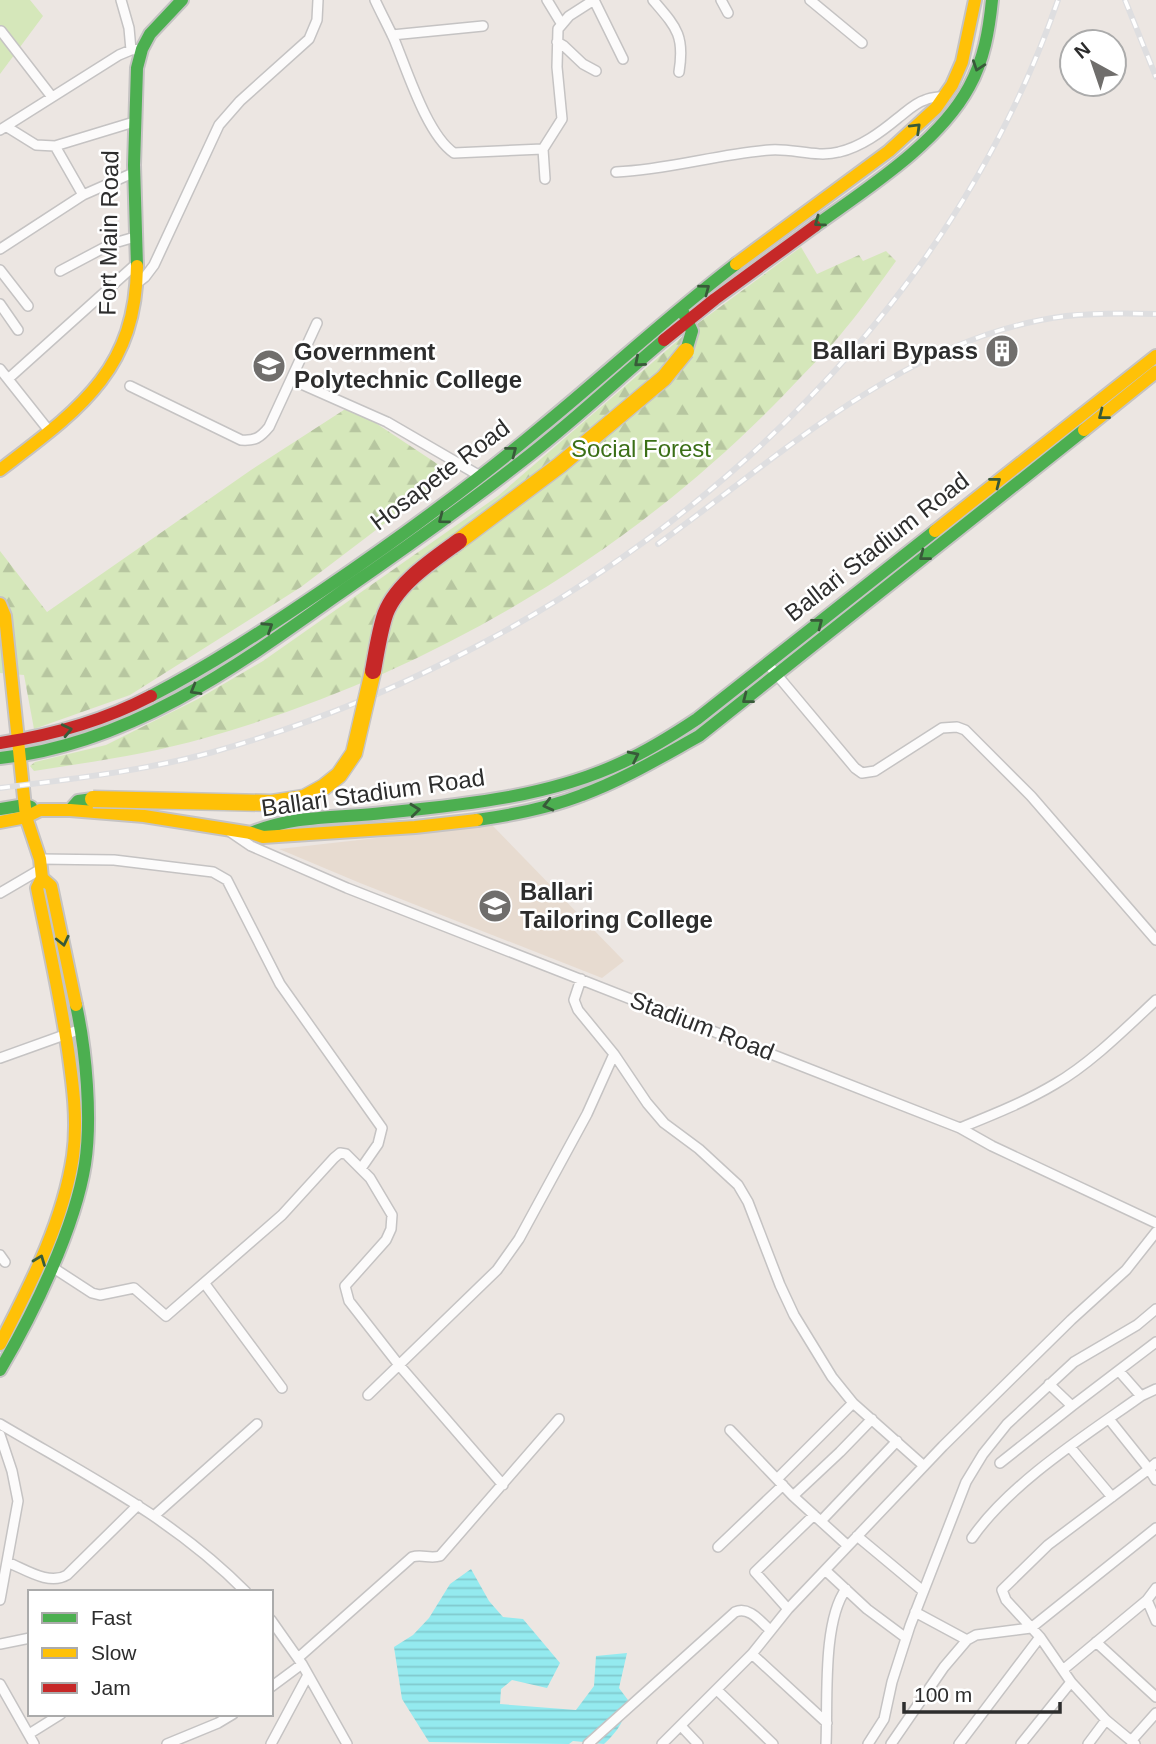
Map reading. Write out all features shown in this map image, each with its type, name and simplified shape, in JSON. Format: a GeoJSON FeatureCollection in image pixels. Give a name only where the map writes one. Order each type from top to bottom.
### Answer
{"type":"FeatureCollection","features":[{"type":"Feature","properties":{"kind":"main road","name":"Fort Main Road"},"geometry":{"type":"LineString","coordinates":[[0,469],[50,432],[87,398],[124,344],[131,325],[136,284],[133,173],[137,49],[182,0]]}},
{"type":"Feature","properties":{"kind":"main road","name":"Hosapete Road"},"geometry":{"type":"LineString","coordinates":[[0,758],[19,748],[143,703],[199,671],[316,596],[523,443],[907,137],[946,96],[968,45],[975,0]]}},
{"type":"Feature","properties":{"kind":"main road","name":"Hosapete Road"},"geometry":{"type":"LineString","coordinates":[[0,743],[19,748],[65,747],[123,726],[174,702],[237,666],[401,551],[532,453],[684,314],[874,182],[929,136],[952,113],[968,90],[986,39],[992,0]]}},
{"type":"Feature","properties":{"kind":"main road"},"geometry":{"type":"LineString","coordinates":[[70,810],[78,801],[93,799],[272,803],[304,798],[339,775],[354,753],[384,616],[392,600],[419,571],[560,465],[664,378],[686,351],[693,333],[684,314]]}},
{"type":"Feature","properties":{"kind":"main road","name":"Ballari Stadium Road"},"geometry":{"type":"LineString","coordinates":[[0,809],[21,815],[70,810],[144,816],[263,837],[426,826],[474,811],[563,801],[625,777],[699,736],[772,669],[1135,381],[1156,356]]}},
{"type":"Feature","properties":{"kind":"main road","name":"Ballari Stadium Road"},"geometry":{"type":"LineString","coordinates":[[1135,381],[1156,372]]}},
{"type":"Feature","properties":{"kind":"main road"},"geometry":{"type":"LineString","coordinates":[[0,604],[5,617],[19,748],[21,815],[41,869],[51,886],[87,1108],[85,1164],[61,1223],[0,1344]]}},
{"type":"Feature","properties":{"kind":"main road"},"geometry":{"type":"LineString","coordinates":[[0,1370],[52,1267],[61,1223]]}},
{"type":"Feature","properties":{"kind":"street"},"geometry":{"type":"LineString","coordinates":[[3,128],[119,55],[137,49],[121,0]]}},
{"type":"Feature","properties":{"kind":"street"},"geometry":{"type":"LineString","coordinates":[[136,284],[154,265],[219,125],[240,101],[309,39],[317,20],[318,0]]}},
{"type":"Feature","properties":{"kind":"street"},"geometry":{"type":"LineString","coordinates":[[375,0],[426,116],[447,149],[454,153],[543,149]]}},
{"type":"Feature","properties":{"kind":"street"},"geometry":{"type":"LineString","coordinates":[[545,179],[543,149],[562,119],[557,42],[561,23],[547,0]]}},
{"type":"Feature","properties":{"kind":"street"},"geometry":{"type":"LineString","coordinates":[[561,23],[594,0],[623,59]]}},
{"type":"Feature","properties":{"kind":"street"},"geometry":{"type":"LineString","coordinates":[[653,0],[669,19],[681,43],[679,72]]}},
{"type":"Feature","properties":{"kind":"street"},"geometry":{"type":"LineString","coordinates":[[721,0],[728,13]]}},
{"type":"Feature","properties":{"kind":"street"},"geometry":{"type":"LineString","coordinates":[[810,0],[821,12],[862,43]]}},
{"type":"Feature","properties":{"kind":"street"},"geometry":{"type":"LineString","coordinates":[[392,35],[484,26]]}},
{"type":"Feature","properties":{"kind":"street"},"geometry":{"type":"LineString","coordinates":[[1,31],[52,97]]}},
{"type":"Feature","properties":{"kind":"street"},"geometry":{"type":"LineString","coordinates":[[557,42],[583,64],[596,71]]}},
{"type":"Feature","properties":{"kind":"street"},"geometry":{"type":"LineString","coordinates":[[616,172],[665,167],[773,149],[825,154],[839,152],[856,146],[883,130],[915,104],[946,96]]}},
{"type":"Feature","properties":{"kind":"street"},"geometry":{"type":"LineString","coordinates":[[3,128],[36,145],[55,146],[134,122]]}},
{"type":"Feature","properties":{"kind":"street"},"geometry":{"type":"LineString","coordinates":[[55,146],[83,195]]}},
{"type":"Feature","properties":{"kind":"street"},"geometry":{"type":"LineString","coordinates":[[0,248],[83,195],[133,173]]}},
{"type":"Feature","properties":{"kind":"street"},"geometry":{"type":"LineString","coordinates":[[61,271],[111,244],[135,237]]}},
{"type":"Feature","properties":{"kind":"street"},"geometry":{"type":"LineString","coordinates":[[8,379],[136,264]]}},
{"type":"Feature","properties":{"kind":"street"},"geometry":{"type":"LineString","coordinates":[[0,270],[28,306]]}},
{"type":"Feature","properties":{"kind":"street"},"geometry":{"type":"LineString","coordinates":[[0,304],[18,330]]}},
{"type":"Feature","properties":{"kind":"street"},"geometry":{"type":"LineString","coordinates":[[130,386],[241,440],[260,438],[270,427],[317,323]]}},
{"type":"Feature","properties":{"kind":"street"},"geometry":{"type":"LineString","coordinates":[[0,369],[50,432]]}},
{"type":"Feature","properties":{"kind":"street"},"geometry":{"type":"LineString","coordinates":[[292,380],[387,422],[480,476]]}},
{"type":"Feature","properties":{"kind":"street"},"geometry":{"type":"LineString","coordinates":[[772,669],[855,768],[862,772],[875,771],[942,728],[957,727],[965,730],[1031,796],[1156,940]]}},
{"type":"Feature","properties":{"kind":"street","name":"Stadium Road"},"geometry":{"type":"LineString","coordinates":[[229,831],[251,846],[347,888],[580,982],[960,1128],[992,1146],[1156,1223]]}},
{"type":"Feature","properties":{"kind":"street"},"geometry":{"type":"LineString","coordinates":[[0,893],[41,869],[114,860],[220,875],[232,887],[279,984],[382,1128],[378,1143],[362,1167]]}},
{"type":"Feature","properties":{"kind":"street"},"geometry":{"type":"LineString","coordinates":[[580,982],[574,1000],[584,1019],[614,1054],[647,1103],[664,1123],[699,1149],[738,1185],[748,1202],[767,1255],[794,1315],[832,1377],[853,1403],[924,1466]]}},
{"type":"Feature","properties":{"kind":"street"},"geometry":{"type":"LineString","coordinates":[[960,1128],[1057,1084],[1114,1039],[1156,1000]]}},
{"type":"Feature","properties":{"kind":"street"},"geometry":{"type":"LineString","coordinates":[[0,1058],[74,1032]]}},
{"type":"Feature","properties":{"kind":"street"},"geometry":{"type":"LineString","coordinates":[[368,1395],[497,1270],[519,1239],[587,1114],[614,1054]]}},
{"type":"Feature","properties":{"kind":"street"},"geometry":{"type":"LineString","coordinates":[[52,1267],[92,1293],[100,1295],[134,1288],[166,1316],[282,1215],[334,1158],[340,1153],[346,1154],[362,1167],[391,1215],[391,1229],[386,1240],[345,1286],[349,1301],[399,1365],[503,1485]]}},
{"type":"Feature","properties":{"kind":"street"},"geometry":{"type":"LineString","coordinates":[[662,1744],[752,1654],[788,1609],[847,1545],[1071,1320],[1126,1270],[1156,1232]]}},
{"type":"Feature","properties":{"kind":"street"},"geometry":{"type":"LineString","coordinates":[[205,1284],[282,1388]]}},
{"type":"Feature","properties":{"kind":"street"},"geometry":{"type":"LineString","coordinates":[[868,1744],[887,1713],[892,1682],[915,1612],[966,1482],[983,1454],[1007,1424],[1074,1362],[1137,1325],[1156,1309]]}},
{"type":"Feature","properties":{"kind":"street"},"geometry":{"type":"LineString","coordinates":[[1000,1463],[1156,1342]]}},
{"type":"Feature","properties":{"kind":"street"},"geometry":{"type":"LineString","coordinates":[[1119,1371],[1141,1396]]}},
{"type":"Feature","properties":{"kind":"street"},"geometry":{"type":"LineString","coordinates":[[1049,1384],[1072,1406]]}},
{"type":"Feature","properties":{"kind":"street"},"geometry":{"type":"LineString","coordinates":[[972,1538],[994,1511],[1035,1474],[1141,1396],[1156,1389]]}},
{"type":"Feature","properties":{"kind":"street"},"geometry":{"type":"LineString","coordinates":[[718,1547],[853,1403]]}},
{"type":"Feature","properties":{"kind":"street"},"geometry":{"type":"LineString","coordinates":[[273,1685],[412,1557],[440,1556],[559,1419]]}},
{"type":"Feature","properties":{"kind":"street"},"geometry":{"type":"LineString","coordinates":[[793,1496],[872,1419]]}},
{"type":"Feature","properties":{"kind":"street"},"geometry":{"type":"LineString","coordinates":[[1109,1419],[1153,1466],[1156,1480]]}},
{"type":"Feature","properties":{"kind":"street"},"geometry":{"type":"LineString","coordinates":[[0,1424],[155,1515],[222,1567],[244,1590]]}},
{"type":"Feature","properties":{"kind":"street"},"geometry":{"type":"LineString","coordinates":[[155,1515],[257,1424]]}},
{"type":"Feature","properties":{"kind":"street"},"geometry":{"type":"LineString","coordinates":[[730,1430],[793,1496],[847,1545]]}},
{"type":"Feature","properties":{"kind":"street"},"geometry":{"type":"LineString","coordinates":[[0,1435],[12,1471],[18,1501],[0,1600]]}},
{"type":"Feature","properties":{"kind":"street"},"geometry":{"type":"LineString","coordinates":[[788,1609],[755,1572],[818,1518],[897,1441]]}},
{"type":"Feature","properties":{"kind":"street"},"geometry":{"type":"LineString","coordinates":[[1070,1447],[1112,1497]]}},
{"type":"Feature","properties":{"kind":"street"},"geometry":{"type":"LineString","coordinates":[[1153,1466],[1048,1545],[1004,1585],[1002,1594],[1040,1637],[1071,1682],[1106,1720],[1133,1742],[1156,1713]]}},
{"type":"Feature","properties":{"kind":"street"},"geometry":{"type":"LineString","coordinates":[[7,1562],[49,1580],[59,1580],[138,1505]]}},
{"type":"Feature","properties":{"kind":"street"},"geometry":{"type":"LineString","coordinates":[[891,1744],[944,1667],[968,1640],[976,1635],[1031,1628],[1156,1528]]}},
{"type":"Feature","properties":{"kind":"street"},"geometry":{"type":"LineString","coordinates":[[857,1536],[923,1591]]}},
{"type":"Feature","properties":{"kind":"street"},"geometry":{"type":"LineString","coordinates":[[825,1570],[906,1638]]}},
{"type":"Feature","properties":{"kind":"street"},"geometry":{"type":"LineString","coordinates":[[1063,1670],[1147,1600],[1156,1588]]}},
{"type":"Feature","properties":{"kind":"street"},"geometry":{"type":"LineString","coordinates":[[826,1744],[830,1643],[838,1600],[846,1590]]}},
{"type":"Feature","properties":{"kind":"street"},"geometry":{"type":"LineString","coordinates":[[1147,1600],[1156,1621]]}},
{"type":"Feature","properties":{"kind":"street"},"geometry":{"type":"LineString","coordinates":[[589,1744],[735,1612],[741,1609],[748,1611],[770,1630]]}},
{"type":"Feature","properties":{"kind":"street"},"geometry":{"type":"LineString","coordinates":[[915,1612],[968,1640]]}},
{"type":"Feature","properties":{"kind":"street"},"geometry":{"type":"LineString","coordinates":[[273,1623],[300,1661],[347,1744]]}},
{"type":"Feature","properties":{"kind":"street"},"geometry":{"type":"LineString","coordinates":[[958,1744],[1040,1637]]}},
{"type":"Feature","properties":{"kind":"street"},"geometry":{"type":"LineString","coordinates":[[0,1644],[28,1638]]}},
{"type":"Feature","properties":{"kind":"street"},"geometry":{"type":"LineString","coordinates":[[1096,1642],[1156,1697]]}},
{"type":"Feature","properties":{"kind":"street"},"geometry":{"type":"LineString","coordinates":[[752,1654],[827,1723]]}},
{"type":"Feature","properties":{"kind":"street"},"geometry":{"type":"LineString","coordinates":[[271,1744],[308,1675]]}},
{"type":"Feature","properties":{"kind":"street"},"geometry":{"type":"LineString","coordinates":[[1021,1744],[1071,1682]]}},
{"type":"Feature","properties":{"kind":"street"},"geometry":{"type":"LineString","coordinates":[[0,1684],[34,1744]]}},
{"type":"Feature","properties":{"kind":"street"},"geometry":{"type":"LineString","coordinates":[[717,1690],[773,1744]]}},
{"type":"Feature","properties":{"kind":"street"},"geometry":{"type":"LineString","coordinates":[[29,1734],[58,1716]]}},
{"type":"Feature","properties":{"kind":"street"},"geometry":{"type":"LineString","coordinates":[[167,1744],[230,1716]]}},
{"type":"Feature","properties":{"kind":"street"},"geometry":{"type":"LineString","coordinates":[[1088,1744],[1106,1720]]}},
{"type":"Feature","properties":{"kind":"street"},"geometry":{"type":"LineString","coordinates":[[681,1726],[698,1744]]}},
{"type":"Feature","properties":{"kind":"shaded area","name":"Ballari Tailoring College"},"geometry":{"type":"Polygon","coordinates":[[[492,825],[624,961],[602,978],[279,849],[492,825]]]}},
{"type":"Feature","properties":{"kind":"green space"},"geometry":{"type":"Polygon","coordinates":[[[0,0],[30,0],[43,16],[0,74],[0,0]]]}},
{"type":"Feature","properties":{"kind":"green space","name":"Social Forest"},"geometry":{"type":"Polygon","coordinates":[[[801,247],[817,274],[859,255],[863,261],[886,251],[896,261],[834,342],[736,442],[670,499],[600,552],[526,599],[450,642],[370,679],[289,711],[163,749],[34,771],[30,766],[35,762],[106,745],[198,699],[263,661],[498,496],[697,324],[801,247]]]}},
{"type":"Feature","properties":{"kind":"green space"},"geometry":{"type":"Polygon","coordinates":[[[350,406],[451,473],[301,587],[130,695],[34,729],[24,675],[0,673],[0,551],[47,612],[251,470],[350,406]]]}},
{"type":"Feature","properties":{"kind":"water"},"geometry":{"type":"Polygon","coordinates":[[[471,1569],[489,1601],[503,1617],[523,1619],[560,1663],[547,1688],[512,1680],[501,1689],[500,1704],[576,1710],[594,1686],[596,1656],[627,1653],[619,1688],[628,1700],[627,1707],[621,1724],[604,1744],[573,1741],[569,1744],[429,1742],[402,1699],[394,1647],[413,1635],[429,1618],[450,1584],[471,1569]]]}},
{"type":"Feature","properties":{"kind":"railway"},"geometry":{"type":"LineString","coordinates":[[0,788],[107,774],[187,759],[351,705],[484,643],[610,566],[727,476],[832,374],[924,260],[1000,135],[1058,0]]}},
{"type":"Feature","properties":{"kind":"railway"},"geometry":{"type":"LineString","coordinates":[[1125,0],[1156,77]]}},
{"type":"Feature","properties":{"kind":"railway"},"geometry":{"type":"LineString","coordinates":[[658,544],[849,404],[900,373],[953,348],[1008,328],[1066,316],[1156,314]]}},
{"type":"Feature","properties":{"kind":"traffic: fast"},"geometry":{"type":"LineString","coordinates":[[137,266],[134,165],[137,68],[142,49],[150,34],[182,0]]}},
{"type":"Feature","properties":{"kind":"traffic: fast"},"geometry":{"type":"LineString","coordinates":[[815,226],[900,164],[939,128],[956,108],[969,87],[982,56],[992,0]]}},
{"type":"Feature","properties":{"kind":"traffic: fast"},"geometry":{"type":"LineString","coordinates":[[151,696],[260,632],[434,512],[514,450],[736,264]]}},
{"type":"Feature","properties":{"kind":"traffic: fast"},"geometry":{"type":"LineString","coordinates":[[683,312],[692,331],[686,351]]}},
{"type":"Feature","properties":{"kind":"traffic: fast"},"geometry":{"type":"LineString","coordinates":[[0,758],[48,750],[139,719],[223,673],[304,619],[485,489],[565,426],[664,340]]}},
{"type":"Feature","properties":{"kind":"traffic: fast"},"geometry":{"type":"LineString","coordinates":[[477,820],[557,804],[582,795],[627,775],[699,736],[1084,430]]}},
{"type":"Feature","properties":{"kind":"traffic: fast"},"geometry":{"type":"LineString","coordinates":[[251,833],[299,820],[413,810],[505,798],[566,784],[623,762],[697,719],[935,531]]}},
{"type":"Feature","properties":{"kind":"traffic: fast"},"geometry":{"type":"LineString","coordinates":[[70,810],[78,801],[93,799]]}},
{"type":"Feature","properties":{"kind":"traffic: fast"},"geometry":{"type":"LineString","coordinates":[[0,809],[25,805],[31,807]]}},
{"type":"Feature","properties":{"kind":"traffic: fast"},"geometry":{"type":"LineString","coordinates":[[0,1370],[51,1270],[80,1189],[87,1146],[88,1105],[83,1042],[76,1005]]}},
{"type":"Feature","properties":{"kind":"traffic: slow"},"geometry":{"type":"LineString","coordinates":[[736,264],[889,151],[936,108],[952,85],[962,62],[975,0]]}},
{"type":"Feature","properties":{"kind":"traffic: slow"},"geometry":{"type":"LineString","coordinates":[[0,470],[77,407],[97,386],[114,362],[126,334],[134,303],[137,266]]}},
{"type":"Feature","properties":{"kind":"traffic: slow"},"geometry":{"type":"LineString","coordinates":[[459,541],[560,465],[664,378],[686,351]]}},
{"type":"Feature","properties":{"kind":"traffic: slow"},"geometry":{"type":"LineString","coordinates":[[935,531],[1156,356]]}},
{"type":"Feature","properties":{"kind":"traffic: slow"},"geometry":{"type":"LineString","coordinates":[[1084,430],[1156,372]]}},
{"type":"Feature","properties":{"kind":"traffic: slow"},"geometry":{"type":"LineString","coordinates":[[0,604],[5,616],[26,817],[40,859],[42,878],[51,886],[76,1005]]}},
{"type":"Feature","properties":{"kind":"traffic: slow"},"geometry":{"type":"LineString","coordinates":[[93,799],[272,803],[304,798],[339,775],[354,753],[373,671]]}},
{"type":"Feature","properties":{"kind":"traffic: slow"},"geometry":{"type":"LineString","coordinates":[[0,822],[26,817],[40,810],[70,810],[144,816],[263,837],[477,820]]}},
{"type":"Feature","properties":{"kind":"traffic: slow"},"geometry":{"type":"LineString","coordinates":[[0,1344],[34,1276],[53,1229],[62,1205],[73,1156],[74,1103],[58,989],[37,888],[42,878]]}},
{"type":"Feature","properties":{"kind":"traffic: jam"},"geometry":{"type":"LineString","coordinates":[[664,340],[815,226]]}},
{"type":"Feature","properties":{"kind":"traffic: jam"},"geometry":{"type":"LineString","coordinates":[[373,671],[384,618],[396,595],[415,575],[459,541]]}},
{"type":"Feature","properties":{"kind":"traffic: jam"},"geometry":{"type":"LineString","coordinates":[[0,743],[77,726],[115,713],[151,696]]}},
{"type":"Feature","properties":{"kind":"place","name":"Ballari Bypass"},"geometry":{"type":"Point","coordinates":[1002,351]}},
{"type":"Feature","properties":{"kind":"place","name":"Government Polytechnic College"},"geometry":{"type":"Point","coordinates":[269,366]}},
{"type":"Feature","properties":{"kind":"place","name":"Ballari Tailoring College"},"geometry":{"type":"Point","coordinates":[495,906]}}]}
